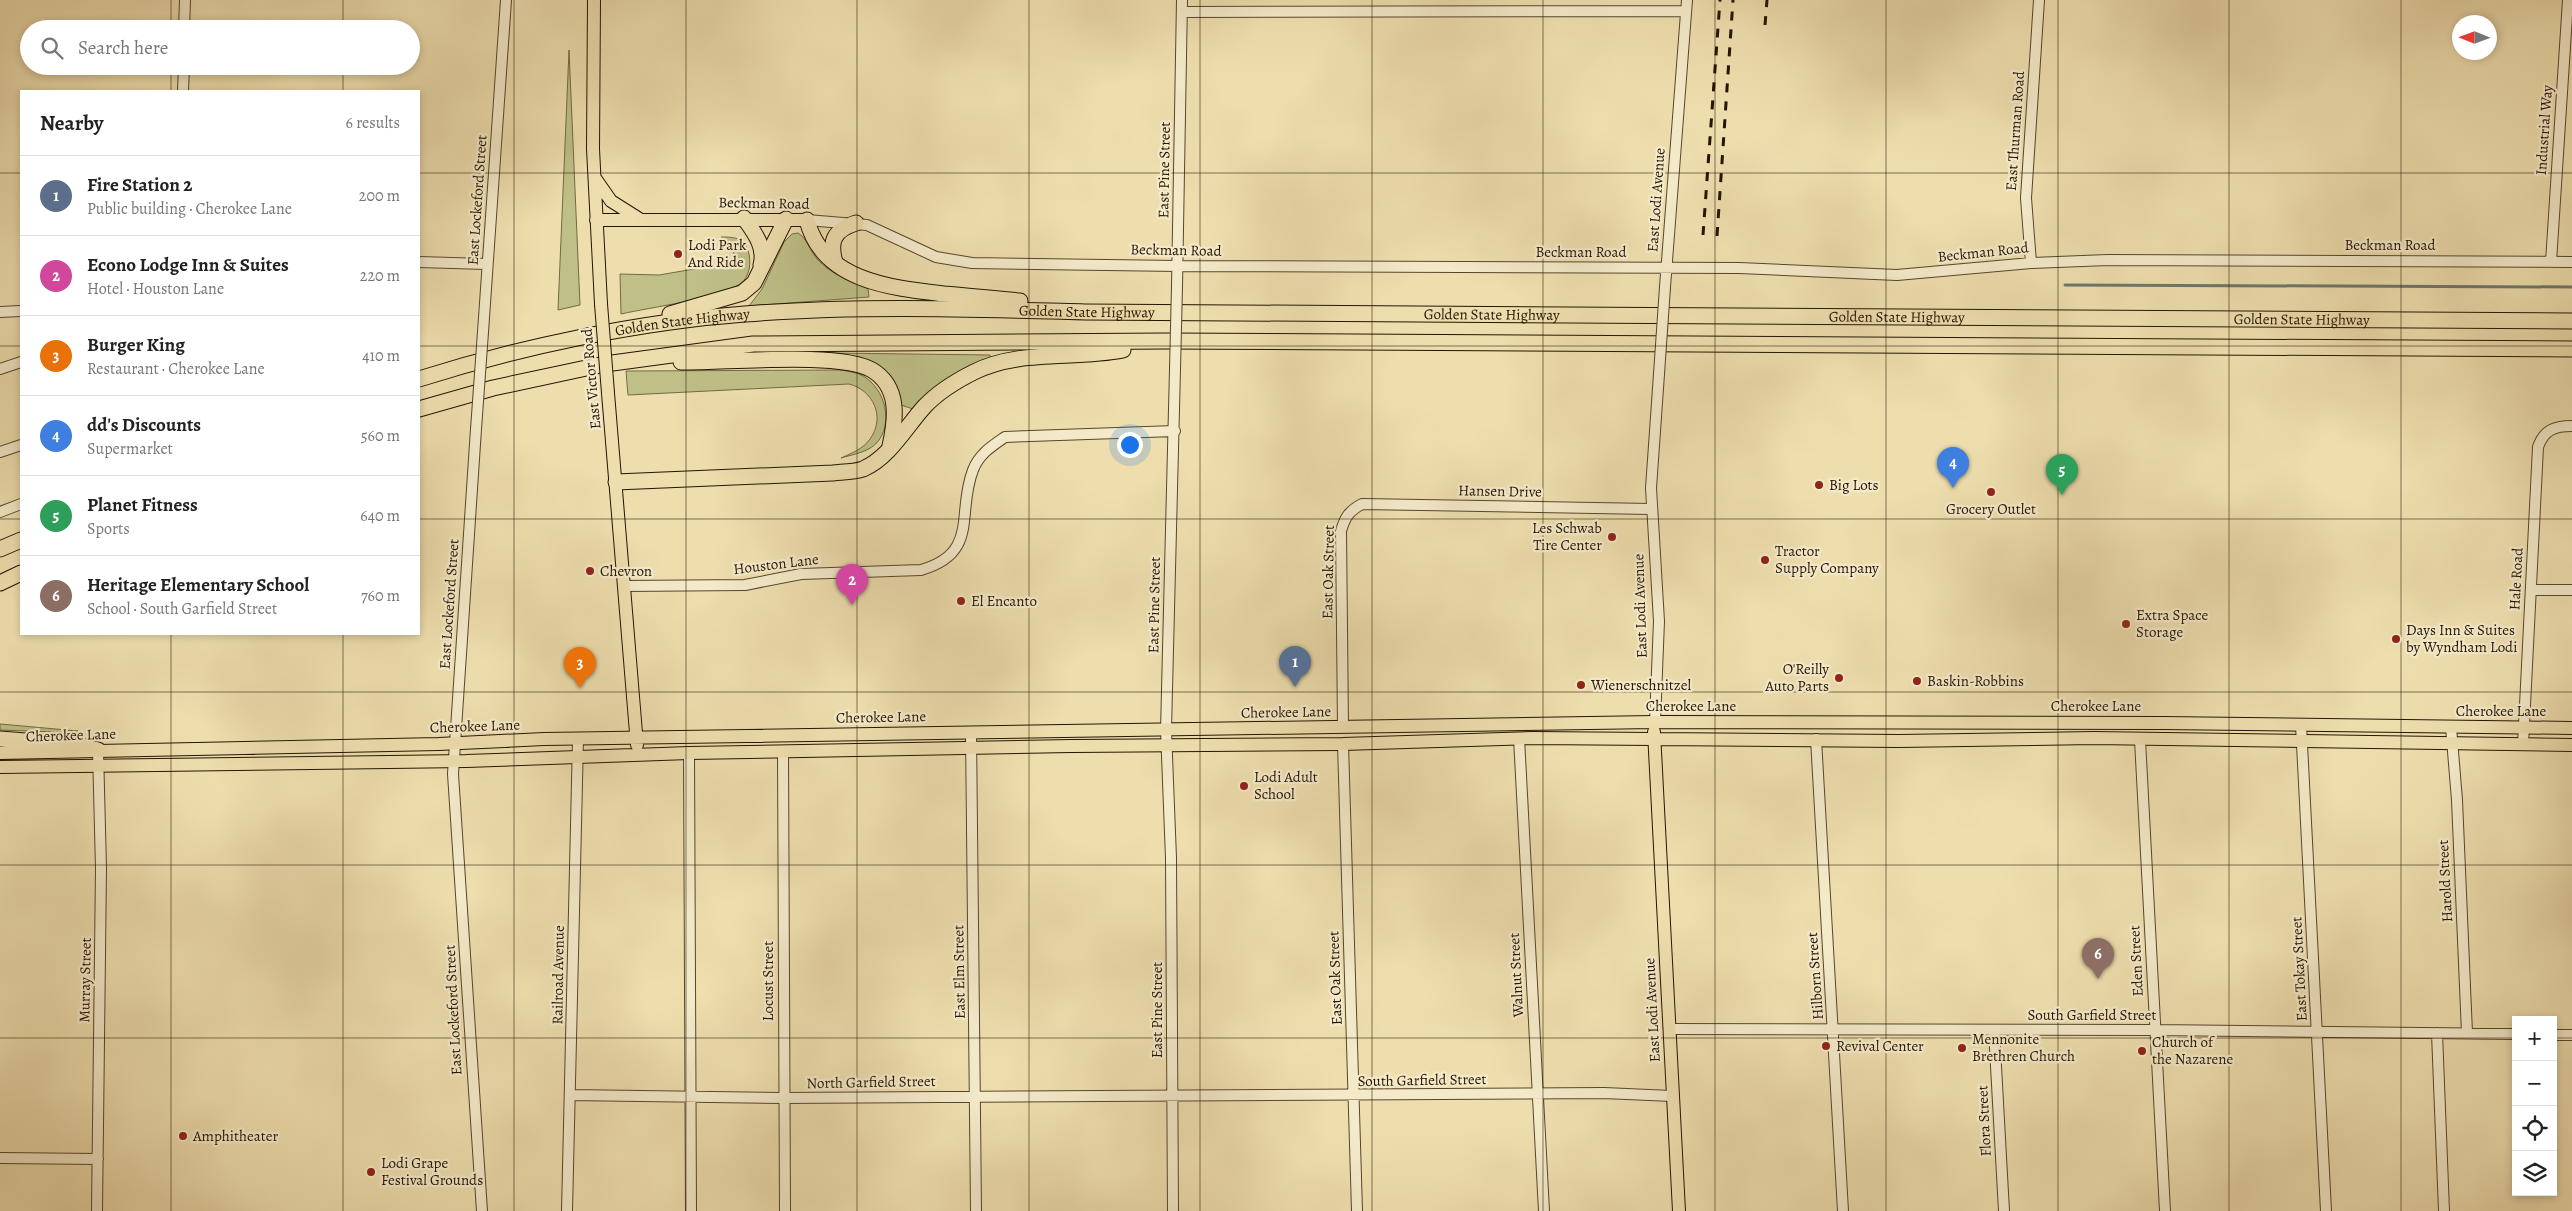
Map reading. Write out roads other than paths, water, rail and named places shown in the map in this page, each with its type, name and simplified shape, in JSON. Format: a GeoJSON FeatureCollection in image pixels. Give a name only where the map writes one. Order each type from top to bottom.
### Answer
{"type":"FeatureCollection","features":[{"type":"Feature","properties":{"kind":"highway"},"geometry":{"type":"LineString","coordinates":[[744,218],[757,236],[761,248],[762,262],[759,274]]}},
{"type":"Feature","properties":{"kind":"highway"},"geometry":{"type":"LineString","coordinates":[[591,336],[742,293],[754,283],[786,219]]}},
{"type":"Feature","properties":{"kind":"highway"},"geometry":{"type":"LineString","coordinates":[[807,220],[810,234],[821,250],[852,274],[865,280],[899,289],[1046,303],[1085,312]]}},
{"type":"Feature","properties":{"kind":"highway"},"geometry":{"type":"LineString","coordinates":[[835,262],[831,248],[833,238],[838,230],[856,223]]}},
{"type":"Feature","properties":{"kind":"highway","name":"Golden State Highway"},"geometry":{"type":"LineString","coordinates":[[420,379],[591,336],[659,323],[801,310],[914,308],[1085,312],[2572,321]]}},
{"type":"Feature","properties":{"kind":"highway"},"geometry":{"type":"LineString","coordinates":[[616,482],[848,472],[862,469],[874,463],[933,399],[957,381],[985,367],[1033,357],[1102,354],[1166,341]]}},
{"type":"Feature","properties":{"kind":"highway","name":"Golden State Highway"},"geometry":{"type":"LineString","coordinates":[[420,409],[493,388],[624,361],[753,344],[1166,341],[2572,349]]}},
{"type":"Feature","properties":{"kind":"highway"},"geometry":{"type":"LineString","coordinates":[[624,361],[782,360],[849,363],[860,366],[872,370],[881,378],[894,402],[895,415],[890,447]]}},
{"type":"Feature","properties":{"kind":"highway"},"geometry":{"type":"LineString","coordinates":[[0,540],[20,535]]}},
{"type":"Feature","properties":{"kind":"highway"},"geometry":{"type":"LineString","coordinates":[[0,549],[20,540]]}},
{"type":"Feature","properties":{"kind":"highway"},"geometry":{"type":"LineString","coordinates":[[0,583],[20,573]]}},
{"type":"Feature","properties":{"kind":"highway"},"geometry":{"type":"LineString","coordinates":[[0,739],[77,745],[98,750]]}},
{"type":"Feature","properties":{"kind":"main road","name":"East Victor Road"},"geometry":{"type":"LineString","coordinates":[[594,0],[594,178],[600,304],[625,586],[637,755]]}},
{"type":"Feature","properties":{"kind":"main road"},"geometry":{"type":"LineString","coordinates":[[594,178],[611,201],[638,218]]}},
{"type":"Feature","properties":{"kind":"main road","name":"Beckman Road"},"geometry":{"type":"LineString","coordinates":[[596,220],[638,218],[807,220]]}},
{"type":"Feature","properties":{"kind":"main road","name":"Cherokee Lane"},"geometry":{"type":"LineString","coordinates":[[0,753],[77,753],[98,750],[454,744],[578,739],[1655,722],[2572,728]]}},
{"type":"Feature","properties":{"kind":"main road","name":"East Lodi Avenue"},"geometry":{"type":"LineString","coordinates":[[1655,722],[1654,738],[1679,1211]]}},
{"type":"Feature","properties":{"kind":"main road","name":"Cherokee Lane"},"geometry":{"type":"LineString","coordinates":[[0,767],[98,767],[453,760],[783,751],[1343,744],[1519,738],[2140,740],[2572,744]]}},
{"type":"Feature","properties":{"kind":"street"},"geometry":{"type":"LineString","coordinates":[[184,20],[185,0]]}},
{"type":"Feature","properties":{"kind":"street","name":"East Lockeford Street"},"geometry":{"type":"LineString","coordinates":[[482,1211],[453,790],[453,760],[483,332],[486,264],[506,0]]}},
{"type":"Feature","properties":{"kind":"street","name":"East Pine Street"},"geometry":{"type":"LineString","coordinates":[[1173,1211],[1172,858],[1166,730],[1172,474],[1175,431],[1182,0]]}},
{"type":"Feature","properties":{"kind":"street","name":"East Lodi Avenue"},"geometry":{"type":"LineString","coordinates":[[1655,722],[1659,621],[1651,509],[1651,468],[1687,0]]}},
{"type":"Feature","properties":{"kind":"street","name":"East Thurman Road"},"geometry":{"type":"LineString","coordinates":[[2031,263],[2026,198],[2039,0]]}},
{"type":"Feature","properties":{"kind":"street","name":"Industrial Way"},"geometry":{"type":"LineString","coordinates":[[2551,262],[2568,0]]}},
{"type":"Feature","properties":{"kind":"street"},"geometry":{"type":"LineString","coordinates":[[1182,12],[1686,11]]}},
{"type":"Feature","properties":{"kind":"street"},"geometry":{"type":"LineString","coordinates":[[183,90],[184,75]]}},
{"type":"Feature","properties":{"kind":"street","name":"Beckman Road"},"geometry":{"type":"LineString","coordinates":[[807,220],[856,223],[891,234],[936,257],[954,261],[1178,266],[1739,268],[1897,275],[2031,263],[2108,260],[2572,262]]}},
{"type":"Feature","properties":{"kind":"street"},"geometry":{"type":"LineString","coordinates":[[420,262],[486,264]]}},
{"type":"Feature","properties":{"kind":"street"},"geometry":{"type":"LineString","coordinates":[[0,312],[20,311]]}},
{"type":"Feature","properties":{"kind":"street"},"geometry":{"type":"LineString","coordinates":[[0,370],[20,362]]}},
{"type":"Feature","properties":{"kind":"street","name":"Hale Road"},"geometry":{"type":"LineString","coordinates":[[2523,745],[2538,447],[2544,434],[2553,427],[2572,426]]}},
{"type":"Feature","properties":{"kind":"street","name":"Houston Lane"},"geometry":{"type":"LineString","coordinates":[[625,586],[734,585],[801,574],[922,570],[937,565],[950,557],[959,546],[965,527],[969,484],[974,468],[989,448],[1005,437],[1175,431]]}},
{"type":"Feature","properties":{"kind":"street"},"geometry":{"type":"LineString","coordinates":[[0,452],[20,445]]}},
{"type":"Feature","properties":{"kind":"street"},"geometry":{"type":"LineString","coordinates":[[0,512],[20,504]]}},
{"type":"Feature","properties":{"kind":"street","name":"Hansen Drive"},"geometry":{"type":"LineString","coordinates":[[1351,510],[1362,504],[1651,509]]}},
{"type":"Feature","properties":{"kind":"street","name":"East Oak Street"},"geometry":{"type":"LineString","coordinates":[[1343,727],[1341,531],[1344,519],[1351,510]]}},
{"type":"Feature","properties":{"kind":"street"},"geometry":{"type":"LineString","coordinates":[[2531,590],[2572,590]]}},
{"type":"Feature","properties":{"kind":"street","name":"East Tokay Street"},"geometry":{"type":"LineString","coordinates":[[2301,725],[2326,1211]]}},
{"type":"Feature","properties":{"kind":"street","name":"Harold Street"},"geometry":{"type":"LineString","coordinates":[[2450,727],[2456,800],[2467,1034]]}},
{"type":"Feature","properties":{"kind":"street","name":"East Elm Street"},"geometry":{"type":"LineString","coordinates":[[971,732],[976,1211]]}},
{"type":"Feature","properties":{"kind":"street","name":"Walnut Street"},"geometry":{"type":"LineString","coordinates":[[1519,738],[1544,1211]]}},
{"type":"Feature","properties":{"kind":"street","name":"Railroad Avenue"},"geometry":{"type":"LineString","coordinates":[[567,1211],[578,739]]}},
{"type":"Feature","properties":{"kind":"street","name":"Hilborn Street"},"geometry":{"type":"LineString","coordinates":[[1816,739],[1843,1211]]}},
{"type":"Feature","properties":{"kind":"street","name":"Eden Street"},"geometry":{"type":"LineString","coordinates":[[2140,740],[2165,1211]]}},
{"type":"Feature","properties":{"kind":"street","name":"East Oak Street"},"geometry":{"type":"LineString","coordinates":[[1343,744],[1357,1211]]}},
{"type":"Feature","properties":{"kind":"street","name":"Murray Street"},"geometry":{"type":"LineString","coordinates":[[97,1211],[101,868],[98,750]]}},
{"type":"Feature","properties":{"kind":"street","name":"Locust Street"},"geometry":{"type":"LineString","coordinates":[[783,751],[782,1098],[785,1211]]}},
{"type":"Feature","properties":{"kind":"street"},"geometry":{"type":"LineString","coordinates":[[689,754],[691,1211]]}},
{"type":"Feature","properties":{"kind":"street","name":"South Garfield Street"},"geometry":{"type":"LineString","coordinates":[[1669,1029],[1834,1028],[2512,1034]]}},
{"type":"Feature","properties":{"kind":"street","name":"Flora Street"},"geometry":{"type":"LineString","coordinates":[[1994,1030],[2004,1211]]}},
{"type":"Feature","properties":{"kind":"street"},"geometry":{"type":"LineString","coordinates":[[2437,1033],[2444,1211]]}},
{"type":"Feature","properties":{"kind":"street"},"geometry":{"type":"LineString","coordinates":[[2557,1035],[2572,1035]]}},
{"type":"Feature","properties":{"kind":"street","name":"South Garfield Street"},"geometry":{"type":"LineString","coordinates":[[1172,1096],[1538,1093],[1672,1096]]}},
{"type":"Feature","properties":{"kind":"street","name":"North Garfield Street"},"geometry":{"type":"LineString","coordinates":[[570,1095],[782,1098],[1172,1096]]}},
{"type":"Feature","properties":{"kind":"street"},"geometry":{"type":"LineString","coordinates":[[0,1158],[98,1159]]}},
{"type":"Feature","properties":{"kind":"waterway"},"geometry":{"type":"LineString","coordinates":[[2065,285],[2572,287]]}},
{"type":"Feature","properties":{"kind":"railway"},"geometry":{"type":"LineString","coordinates":[[1703,235],[1720,0]]}},
{"type":"Feature","properties":{"kind":"railway"},"geometry":{"type":"LineString","coordinates":[[1717,236],[1733,0]]}},
{"type":"Feature","properties":{"kind":"railway"},"geometry":{"type":"LineString","coordinates":[[1765,25],[1767,0]]}},
{"type":"Feature","properties":{"kind":"place","name":"Lodi Park And Ride"},"geometry":{"type":"Point","coordinates":[678,254]}},
{"type":"Feature","properties":{"kind":"place","name":"Big Lots"},"geometry":{"type":"Point","coordinates":[1819,485]}},
{"type":"Feature","properties":{"kind":"place","name":"dd's Discounts"},"geometry":{"type":"Point","coordinates":[1953,488]}},
{"type":"Feature","properties":{"kind":"place","name":"Grocery Outlet"},"geometry":{"type":"Point","coordinates":[1991,492]}},
{"type":"Feature","properties":{"kind":"place","name":"Planet Fitness"},"geometry":{"type":"Point","coordinates":[2062,495]}},
{"type":"Feature","properties":{"kind":"place","name":"Les Schwab Tire Center"},"geometry":{"type":"Point","coordinates":[1612,537]}},
{"type":"Feature","properties":{"kind":"place","name":"Tractor Supply Company"},"geometry":{"type":"Point","coordinates":[1765,560]}},
{"type":"Feature","properties":{"kind":"place","name":"Chevron"},"geometry":{"type":"Point","coordinates":[590,571]}},
{"type":"Feature","properties":{"kind":"place","name":"El Encanto"},"geometry":{"type":"Point","coordinates":[961,601]}},
{"type":"Feature","properties":{"kind":"place","name":"Econo Lodge Inn & Suites"},"geometry":{"type":"Point","coordinates":[852,605]}},
{"type":"Feature","properties":{"kind":"place","name":"Extra Space Storage"},"geometry":{"type":"Point","coordinates":[2126,624]}},
{"type":"Feature","properties":{"kind":"place","name":"Days Inn & Suites by Wyndham Lodi"},"geometry":{"type":"Point","coordinates":[2396,639]}},
{"type":"Feature","properties":{"kind":"place","name":"O'Reilly Auto Parts"},"geometry":{"type":"Point","coordinates":[1839,678]}},
{"type":"Feature","properties":{"kind":"place","name":"Baskin-Robbins"},"geometry":{"type":"Point","coordinates":[1917,681]}},
{"type":"Feature","properties":{"kind":"place","name":"Wienerschnitzel"},"geometry":{"type":"Point","coordinates":[1581,685]}},
{"type":"Feature","properties":{"kind":"place","name":"Fire Station 2"},"geometry":{"type":"Point","coordinates":[1295,687]}},
{"type":"Feature","properties":{"kind":"place","name":"Burger King"},"geometry":{"type":"Point","coordinates":[580,688]}},
{"type":"Feature","properties":{"kind":"place","name":"Lodi Adult School"},"geometry":{"type":"Point","coordinates":[1244,786]}},
{"type":"Feature","properties":{"kind":"place","name":"Heritage Elementary School"},"geometry":{"type":"Point","coordinates":[2098,979]}},
{"type":"Feature","properties":{"kind":"place","name":"Revival Center"},"geometry":{"type":"Point","coordinates":[1826,1046]}},
{"type":"Feature","properties":{"kind":"place","name":"Mennonite Brethren Church"},"geometry":{"type":"Point","coordinates":[1962,1048]}},
{"type":"Feature","properties":{"kind":"place","name":"Church of the Nazarene"},"geometry":{"type":"Point","coordinates":[2142,1051]}},
{"type":"Feature","properties":{"kind":"place","name":"Amphitheater"},"geometry":{"type":"Point","coordinates":[183,1136]}},
{"type":"Feature","properties":{"kind":"place","name":"Lodi Grape Festival Grounds"},"geometry":{"type":"Point","coordinates":[371,1172]}}]}
